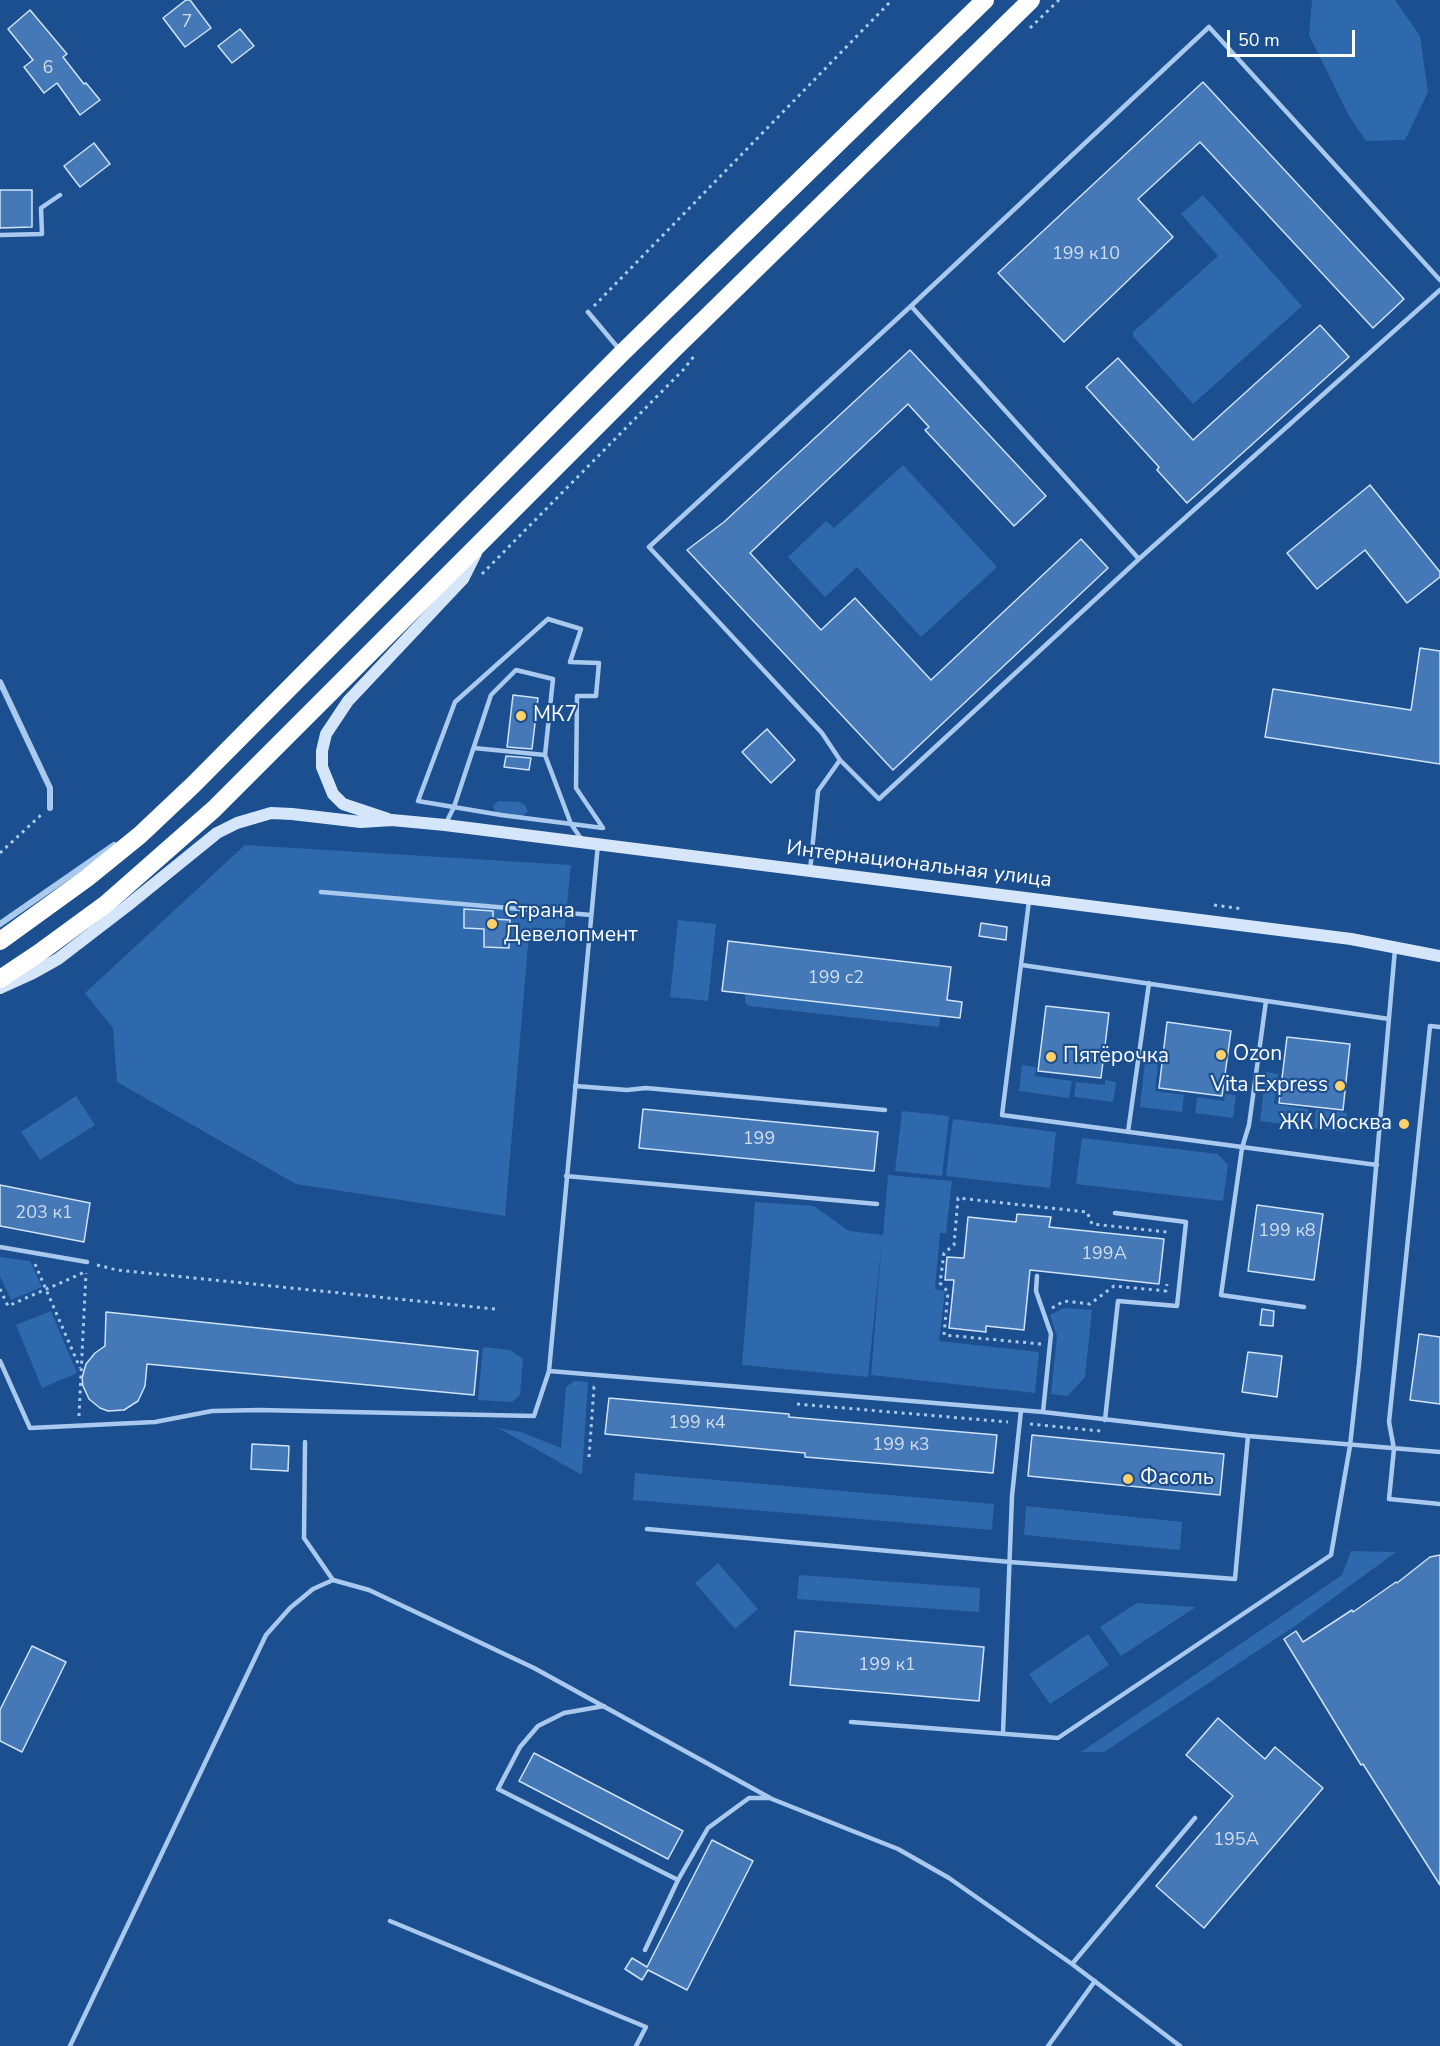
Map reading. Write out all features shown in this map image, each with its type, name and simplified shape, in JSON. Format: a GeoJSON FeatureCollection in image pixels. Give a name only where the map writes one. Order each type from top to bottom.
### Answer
{"type":"FeatureCollection","features":[{"type":"Feature","properties":{"kind":"highway"},"geometry":{"type":"LineString","coordinates":[[0,941],[87,878],[140,835],[193,785],[622,353],[985,0]]}},
{"type":"Feature","properties":{"kind":"highway"},"geometry":{"type":"LineString","coordinates":[[0,979],[97,911],[214,809],[674,349],[1031,0]]}},
{"type":"Feature","properties":{"kind":"street"},"geometry":{"type":"LineString","coordinates":[[392,820],[343,804],[333,794],[322,767],[322,751],[326,734],[348,700],[463,579],[484,540]]}},
{"type":"Feature","properties":{"kind":"street"},"geometry":{"type":"LineString","coordinates":[[0,682],[50,788],[50,808]]}},
{"type":"Feature","properties":{"kind":"street"},"geometry":{"type":"LineString","coordinates":[[126,837],[193,785]]}},
{"type":"Feature","properties":{"kind":"street"},"geometry":{"type":"LineString","coordinates":[[0,988],[33,974],[58,959],[128,906],[204,843],[237,823],[271,813],[361,822],[392,820]]}},
{"type":"Feature","properties":{"kind":"street","name":"Интернациональная улица"},"geometry":{"type":"LineString","coordinates":[[392,820],[1351,939],[1440,956]]}},
{"type":"Feature","properties":{"kind":"street"},"geometry":{"type":"LineString","coordinates":[[0,924],[116,844]]}},
{"type":"Feature","properties":{"kind":"lane"},"geometry":{"type":"LineString","coordinates":[[1440,280],[1209,27],[649,547],[822,733],[840,760],[879,799],[1139,559],[1440,290]]}},
{"type":"Feature","properties":{"kind":"lane"},"geometry":{"type":"LineString","coordinates":[[0,236],[42,234],[41,208],[60,195]]}},
{"type":"Feature","properties":{"kind":"lane"},"geometry":{"type":"LineString","coordinates":[[911,306],[1139,559]]}},
{"type":"Feature","properties":{"kind":"lane"},"geometry":{"type":"LineString","coordinates":[[588,312],[622,353]]}},
{"type":"Feature","properties":{"kind":"lane"},"geometry":{"type":"LineString","coordinates":[[548,619],[581,629],[570,662],[599,663],[596,696],[577,696],[576,788],[603,828],[454,807],[418,801],[455,702],[548,619]]}},
{"type":"Feature","properties":{"kind":"lane"},"geometry":{"type":"LineString","coordinates":[[445,825],[454,807],[490,695],[516,670],[553,679],[545,755],[571,824],[583,842]]}},
{"type":"Feature","properties":{"kind":"lane"},"geometry":{"type":"LineString","coordinates":[[474,748],[545,755]]}},
{"type":"Feature","properties":{"kind":"lane"},"geometry":{"type":"LineString","coordinates":[[810,871],[818,791],[840,760]]}},
{"type":"Feature","properties":{"kind":"lane"},"geometry":{"type":"LineString","coordinates":[[0,1361],[30,1428],[155,1422],[212,1411],[534,1416],[549,1371],[598,844]]}},
{"type":"Feature","properties":{"kind":"lane"},"geometry":{"type":"LineString","coordinates":[[321,892],[591,915]]}},
{"type":"Feature","properties":{"kind":"lane"},"geometry":{"type":"LineString","coordinates":[[1029,898],[1002,1115],[1377,1165]]}},
{"type":"Feature","properties":{"kind":"lane"},"geometry":{"type":"LineString","coordinates":[[851,1722],[1058,1738],[1332,1555],[1350,1446],[1395,947]]}},
{"type":"Feature","properties":{"kind":"lane"},"geometry":{"type":"LineString","coordinates":[[1022,965],[1389,1019]]}},
{"type":"Feature","properties":{"kind":"lane"},"geometry":{"type":"LineString","coordinates":[[1128,1132],[1149,983]]}},
{"type":"Feature","properties":{"kind":"lane"},"geometry":{"type":"LineString","coordinates":[[1266,1001],[1249,1125],[1242,1148],[1221,1295],[1304,1307]]}},
{"type":"Feature","properties":{"kind":"lane"},"geometry":{"type":"LineString","coordinates":[[1440,1027],[1430,1026],[1389,1422],[1394,1449],[1389,1499],[1440,1504]]}},
{"type":"Feature","properties":{"kind":"lane"},"geometry":{"type":"LineString","coordinates":[[575,1086],[627,1090],[646,1088],[885,1110]]}},
{"type":"Feature","properties":{"kind":"lane"},"geometry":{"type":"LineString","coordinates":[[566,1176],[877,1204]]}},
{"type":"Feature","properties":{"kind":"lane"},"geometry":{"type":"LineString","coordinates":[[1105,1420],[1118,1301],[1177,1306],[1186,1222],[1116,1213]]}},
{"type":"Feature","properties":{"kind":"lane"},"geometry":{"type":"LineString","coordinates":[[0,1246],[87,1262]]}},
{"type":"Feature","properties":{"kind":"lane"},"geometry":{"type":"LineString","coordinates":[[1037,1276],[1036,1291],[1051,1335],[1043,1412]]}},
{"type":"Feature","properties":{"kind":"lane"},"geometry":{"type":"LineString","coordinates":[[549,1371],[1043,1412],[1248,1436],[1440,1452]]}},
{"type":"Feature","properties":{"kind":"lane"},"geometry":{"type":"LineString","coordinates":[[1003,1734],[1012,1496],[1021,1410]]}},
{"type":"Feature","properties":{"kind":"lane"},"geometry":{"type":"LineString","coordinates":[[647,1529],[1010,1562],[1235,1579],[1248,1436]]}},
{"type":"Feature","properties":{"kind":"lane"},"geometry":{"type":"LineString","coordinates":[[305,1442],[304,1538],[333,1580]]}},
{"type":"Feature","properties":{"kind":"lane"},"geometry":{"type":"LineString","coordinates":[[70,2046],[266,1635],[290,1608],[313,1589],[333,1580],[369,1590],[534,1668],[772,1798],[898,1849],[949,1878],[1072,1964],[1180,2046]]}},
{"type":"Feature","properties":{"kind":"lane"},"geometry":{"type":"LineString","coordinates":[[604,1706],[564,1713],[538,1726],[519,1747],[498,1789],[678,1880]]}},
{"type":"Feature","properties":{"kind":"lane"},"geometry":{"type":"LineString","coordinates":[[645,1950],[678,1880],[708,1828],[749,1798],[772,1798]]}},
{"type":"Feature","properties":{"kind":"lane"},"geometry":{"type":"LineString","coordinates":[[1072,1964],[1195,1818]]}},
{"type":"Feature","properties":{"kind":"lane"},"geometry":{"type":"LineString","coordinates":[[390,1921],[646,2027],[636,2046]]}},
{"type":"Feature","properties":{"kind":"lane"},"geometry":{"type":"LineString","coordinates":[[1048,2046],[1095,1981]]}},
{"type":"Feature","properties":{"kind":"path"},"geometry":{"type":"LineString","coordinates":[[588,312],[892,0]]}},
{"type":"Feature","properties":{"kind":"path"},"geometry":{"type":"LineString","coordinates":[[1025,32],[1059,0]]}},
{"type":"Feature","properties":{"kind":"path"},"geometry":{"type":"LineString","coordinates":[[479,578],[676,377],[698,351]]}},
{"type":"Feature","properties":{"kind":"path"},"geometry":{"type":"LineString","coordinates":[[0,853],[35,818],[50,808]]}},
{"type":"Feature","properties":{"kind":"path"},"geometry":{"type":"LineString","coordinates":[[1208,905],[1243,909]]}},
{"type":"Feature","properties":{"kind":"path"},"geometry":{"type":"LineString","coordinates":[[29,1252],[81,1370]]}},
{"type":"Feature","properties":{"kind":"path"},"geometry":{"type":"LineString","coordinates":[[87,1262],[117,1270],[495,1310]]}},
{"type":"Feature","properties":{"kind":"path"},"geometry":{"type":"LineString","coordinates":[[0,1288],[8,1306],[86,1272],[78,1425]]}},
{"type":"Feature","properties":{"kind":"path"},"geometry":{"type":"LineString","coordinates":[[589,1457],[594,1387],[606,1388]]}},
{"type":"Feature","properties":{"kind":"path"},"geometry":{"type":"LineString","coordinates":[[795,1404],[1106,1432]]}},
{"type":"Feature","properties":{"kind":"shaded area"},"geometry":{"type":"Polygon","coordinates":[[[1312,0],[1395,0],[1420,36],[1428,92],[1405,140],[1366,141],[1349,116],[1309,35],[1312,0]]]}},
{"type":"Feature","properties":{"kind":"shaded area"},"geometry":{"type":"Polygon","coordinates":[[[1203,195],[1302,306],[1193,404],[1133,336],[1133,332],[1218,256],[1181,214],[1203,195]]]}},
{"type":"Feature","properties":{"kind":"shaded area"},"geometry":{"type":"Polygon","coordinates":[[[903,465],[997,567],[921,637],[857,567],[825,597],[788,557],[826,521],[834,528],[903,465]]]}},
{"type":"Feature","properties":{"kind":"shaded area"},"geometry":{"type":"Polygon","coordinates":[[[498,801],[520,802],[525,805],[528,812],[520,817],[496,813],[493,806],[498,801]]]}},
{"type":"Feature","properties":{"kind":"shaded area"},"geometry":{"type":"Polygon","coordinates":[[[245,845],[571,865],[564,935],[529,934],[505,1216],[296,1184],[117,1082],[113,1028],[85,993],[245,845]]]}},
{"type":"Feature","properties":{"kind":"shaded area"},"geometry":{"type":"Polygon","coordinates":[[[678,920],[716,924],[708,1001],[670,997],[678,920]]]}},
{"type":"Feature","properties":{"kind":"shaded area"},"geometry":{"type":"Polygon","coordinates":[[[728,941],[799,949],[793,999],[940,1016],[939,1027],[749,1006],[745,1003],[745,994],[722,991],[728,941]]]}},
{"type":"Feature","properties":{"kind":"shaded area"},"geometry":{"type":"Polygon","coordinates":[[[1145,1062],[1158,1064],[1155,1091],[1184,1095],[1182,1112],[1140,1107],[1145,1062]]]}},
{"type":"Feature","properties":{"kind":"shaded area"},"geometry":{"type":"Polygon","coordinates":[[[1022,1065],[1036,1067],[1035,1076],[1072,1081],[1069,1098],[1019,1091],[1022,1065]]]}},
{"type":"Feature","properties":{"kind":"shaded area"},"geometry":{"type":"Polygon","coordinates":[[[1266,1072],[1278,1074],[1274,1104],[1308,1109],[1306,1127],[1260,1121],[1266,1072]]]}},
{"type":"Feature","properties":{"kind":"shaded area"},"geometry":{"type":"Polygon","coordinates":[[[1105,1080],[1116,1082],[1113,1102],[1074,1097],[1076,1082],[1105,1085],[1105,1080]]]}},
{"type":"Feature","properties":{"kind":"shaded area"},"geometry":{"type":"Polygon","coordinates":[[[1225,1094],[1236,1095],[1233,1118],[1195,1113],[1197,1097],[1224,1101],[1225,1094]]]}},
{"type":"Feature","properties":{"kind":"shaded area"},"geometry":{"type":"Polygon","coordinates":[[[76,1096],[95,1125],[40,1160],[21,1132],[76,1096]]]}},
{"type":"Feature","properties":{"kind":"shaded area"},"geometry":{"type":"Polygon","coordinates":[[[1316,1109],[1347,1113],[1345,1132],[1314,1128],[1316,1109]]]}},
{"type":"Feature","properties":{"kind":"shaded area"},"geometry":{"type":"Polygon","coordinates":[[[902,1111],[949,1116],[942,1176],[895,1171],[902,1111]]]}},
{"type":"Feature","properties":{"kind":"shaded area"},"geometry":{"type":"Polygon","coordinates":[[[953,1119],[1056,1132],[1050,1188],[946,1176],[953,1119]]]}},
{"type":"Feature","properties":{"kind":"shaded area"},"geometry":{"type":"Polygon","coordinates":[[[1082,1138],[1218,1154],[1228,1165],[1223,1201],[1076,1184],[1082,1138]]]}},
{"type":"Feature","properties":{"kind":"shaded area"},"geometry":{"type":"Polygon","coordinates":[[[888,1175],[952,1181],[946,1233],[940,1233],[935,1289],[945,1291],[939,1341],[1039,1352],[1035,1393],[871,1375],[882,1240],[868,1377],[742,1365],[755,1202],[814,1206],[849,1231],[883,1235],[888,1175]]]}},
{"type":"Feature","properties":{"kind":"shaded area"},"geometry":{"type":"Polygon","coordinates":[[[0,1257],[30,1261],[42,1287],[11,1300],[0,1276],[0,1257]]]}},
{"type":"Feature","properties":{"kind":"shaded area"},"geometry":{"type":"Polygon","coordinates":[[[1064,1308],[1092,1310],[1085,1377],[1068,1396],[1051,1394],[1057,1336],[1050,1315],[1064,1308]]]}},
{"type":"Feature","properties":{"kind":"shaded area"},"geometry":{"type":"Polygon","coordinates":[[[51,1311],[77,1373],[42,1388],[16,1325],[51,1311]]]}},
{"type":"Feature","properties":{"kind":"shaded area"},"geometry":{"type":"Polygon","coordinates":[[[483,1347],[510,1350],[523,1359],[520,1395],[512,1402],[478,1400],[483,1347]]]}},
{"type":"Feature","properties":{"kind":"shaded area"},"geometry":{"type":"Polygon","coordinates":[[[574,1381],[588,1382],[582,1475],[498,1428],[521,1432],[561,1448],[566,1387],[574,1381]]]}},
{"type":"Feature","properties":{"kind":"shaded area"},"geometry":{"type":"Polygon","coordinates":[[[635,1473],[994,1504],[992,1530],[633,1500],[635,1473]]]}},
{"type":"Feature","properties":{"kind":"shaded area"},"geometry":{"type":"Polygon","coordinates":[[[1026,1506],[1182,1522],[1180,1550],[1024,1535],[1026,1506]]]}},
{"type":"Feature","properties":{"kind":"shaded area"},"geometry":{"type":"Polygon","coordinates":[[[1351,1551],[1396,1552],[1295,1626],[1104,1752],[1081,1752],[1342,1575],[1351,1551]]]}},
{"type":"Feature","properties":{"kind":"shaded area"},"geometry":{"type":"Polygon","coordinates":[[[718,1563],[758,1609],[735,1629],[695,1583],[718,1563]]]}},
{"type":"Feature","properties":{"kind":"shaded area"},"geometry":{"type":"Polygon","coordinates":[[[799,1575],[980,1588],[979,1612],[797,1599],[799,1575]]]}},
{"type":"Feature","properties":{"kind":"shaded area"},"geometry":{"type":"Polygon","coordinates":[[[1137,1603],[1196,1607],[1121,1656],[1100,1627],[1137,1603]]]}},
{"type":"Feature","properties":{"kind":"shaded area"},"geometry":{"type":"Polygon","coordinates":[[[1088,1634],[1109,1665],[1050,1704],[1029,1674],[1088,1634]]]}},
{"type":"Feature","properties":{"kind":"building"},"geometry":{"type":"Polygon","coordinates":[[[186,0],[190,0],[211,28],[185,47],[163,18],[186,0]]]}},
{"type":"Feature","properties":{"kind":"building"},"geometry":{"type":"Polygon","coordinates":[[[30,10],[67,54],[63,57],[84,84],[86,83],[100,100],[80,115],[57,83],[44,93],[24,67],[33,60],[8,29],[30,10]]]}},
{"type":"Feature","properties":{"kind":"building"},"geometry":{"type":"Polygon","coordinates":[[[240,29],[254,46],[232,63],[218,46],[240,29]]]}},
{"type":"Feature","properties":{"kind":"building"},"geometry":{"type":"Polygon","coordinates":[[[1203,82],[1404,299],[1373,328],[1200,142],[1138,199],[1173,237],[1064,342],[998,273],[1203,82]]]}},
{"type":"Feature","properties":{"kind":"building"},"geometry":{"type":"Polygon","coordinates":[[[94,143],[110,164],[80,187],[64,166],[94,143]]]}},
{"type":"Feature","properties":{"kind":"building"},"geometry":{"type":"Polygon","coordinates":[[[0,190],[32,190],[32,227],[0,228],[0,190]]]}},
{"type":"Feature","properties":{"kind":"building"},"geometry":{"type":"Polygon","coordinates":[[[1320,325],[1349,357],[1187,503],[1157,470],[1159,467],[1086,387],[1118,358],[1193,440],[1320,325]]]}},
{"type":"Feature","properties":{"kind":"building"},"geometry":{"type":"Polygon","coordinates":[[[910,350],[1046,496],[1014,526],[925,430],[929,427],[908,404],[750,553],[821,630],[855,598],[931,680],[1081,539],[1108,568],[893,770],[687,550],[724,522],[910,350]]]}},
{"type":"Feature","properties":{"kind":"building"},"geometry":{"type":"Polygon","coordinates":[[[1370,485],[1440,572],[1440,577],[1407,603],[1365,550],[1317,589],[1287,553],[1370,485]]]}},
{"type":"Feature","properties":{"kind":"building"},"geometry":{"type":"Polygon","coordinates":[[[1420,648],[1440,651],[1440,764],[1265,737],[1273,689],[1411,710],[1420,648]]]}},
{"type":"Feature","properties":{"kind":"building"},"geometry":{"type":"Polygon","coordinates":[[[513,695],[538,698],[532,749],[507,747],[513,695]]]}},
{"type":"Feature","properties":{"kind":"building"},"geometry":{"type":"Polygon","coordinates":[[[767,729],[795,760],[771,783],[742,752],[767,729]]]}},
{"type":"Feature","properties":{"kind":"building"},"geometry":{"type":"Polygon","coordinates":[[[506,756],[531,758],[529,770],[504,767],[506,756]]]}},
{"type":"Feature","properties":{"kind":"building"},"geometry":{"type":"Polygon","coordinates":[[[464,909],[493,911],[493,919],[510,920],[509,948],[484,947],[484,929],[464,928],[464,909]]]}},
{"type":"Feature","properties":{"kind":"building"},"geometry":{"type":"Polygon","coordinates":[[[981,923],[1007,927],[1006,940],[979,936],[981,923]]]}},
{"type":"Feature","properties":{"kind":"building"},"geometry":{"type":"Polygon","coordinates":[[[728,941],[951,967],[947,1000],[962,1002],[960,1018],[722,991],[728,941]]]}},
{"type":"Feature","properties":{"kind":"building"},"geometry":{"type":"Polygon","coordinates":[[[1046,1006],[1109,1013],[1101,1078],[1038,1071],[1046,1006]]]}},
{"type":"Feature","properties":{"kind":"building"},"geometry":{"type":"Polygon","coordinates":[[[1167,1022],[1231,1031],[1222,1096],[1159,1088],[1167,1022]]]}},
{"type":"Feature","properties":{"kind":"building"},"geometry":{"type":"Polygon","coordinates":[[[1287,1037],[1350,1044],[1343,1110],[1279,1103],[1287,1037]]]}},
{"type":"Feature","properties":{"kind":"building"},"geometry":{"type":"Polygon","coordinates":[[[643,1109],[878,1132],[874,1171],[639,1148],[643,1109]]]}},
{"type":"Feature","properties":{"kind":"building"},"geometry":{"type":"Polygon","coordinates":[[[0,1185],[90,1203],[84,1242],[0,1226],[0,1185]]]}},
{"type":"Feature","properties":{"kind":"building"},"geometry":{"type":"Polygon","coordinates":[[[1257,1205],[1323,1214],[1314,1280],[1248,1271],[1257,1205]]]}},
{"type":"Feature","properties":{"kind":"building"},"geometry":{"type":"Polygon","coordinates":[[[1017,1214],[1051,1217],[1049,1227],[1164,1239],[1159,1284],[1030,1270],[1024,1330],[986,1326],[986,1332],[949,1328],[954,1280],[945,1280],[947,1257],[964,1258],[968,1217],[1016,1222],[1017,1214]]]}},
{"type":"Feature","properties":{"kind":"building"},"geometry":{"type":"Polygon","coordinates":[[[1262,1309],[1274,1311],[1273,1326],[1260,1325],[1262,1309]]]}},
{"type":"Feature","properties":{"kind":"building"},"geometry":{"type":"Polygon","coordinates":[[[106,1312],[478,1351],[474,1395],[147,1364],[145,1386],[138,1401],[124,1410],[108,1411],[89,1399],[82,1378],[86,1364],[105,1346],[106,1312]]]}},
{"type":"Feature","properties":{"kind":"building"},"geometry":{"type":"Polygon","coordinates":[[[1419,1334],[1440,1337],[1440,1404],[1410,1400],[1419,1334]]]}},
{"type":"Feature","properties":{"kind":"building"},"geometry":{"type":"Polygon","coordinates":[[[1248,1352],[1282,1356],[1277,1397],[1242,1392],[1248,1352]]]}},
{"type":"Feature","properties":{"kind":"building"},"geometry":{"type":"Polygon","coordinates":[[[609,1398],[789,1414],[789,1417],[997,1435],[993,1473],[805,1457],[805,1453],[605,1434],[609,1398]]]}},
{"type":"Feature","properties":{"kind":"building"},"geometry":{"type":"Polygon","coordinates":[[[1032,1435],[1224,1454],[1220,1495],[1028,1476],[1032,1435]]]}},
{"type":"Feature","properties":{"kind":"building"},"geometry":{"type":"Polygon","coordinates":[[[252,1444],[289,1446],[288,1471],[251,1469],[252,1444]]]}},
{"type":"Feature","properties":{"kind":"building"},"geometry":{"type":"Polygon","coordinates":[[[1440,1555],[1440,1885],[1363,1764],[1361,1765],[1284,1639],[1296,1631],[1303,1642],[1397,1583],[1430,1557],[1440,1555]]]}},
{"type":"Feature","properties":{"kind":"building"},"geometry":{"type":"Polygon","coordinates":[[[795,1631],[984,1647],[979,1701],[790,1685],[795,1631]]]}},
{"type":"Feature","properties":{"kind":"building"},"geometry":{"type":"Polygon","coordinates":[[[32,1646],[66,1662],[22,1752],[0,1741],[0,1710],[32,1646]]]}},
{"type":"Feature","properties":{"kind":"building"},"geometry":{"type":"Polygon","coordinates":[[[1218,1718],[1265,1759],[1275,1747],[1323,1788],[1204,1928],[1156,1886],[1233,1796],[1186,1755],[1218,1718]]]}},
{"type":"Feature","properties":{"kind":"building"},"geometry":{"type":"Polygon","coordinates":[[[534,1753],[683,1831],[668,1859],[519,1781],[534,1753]]]}},
{"type":"Feature","properties":{"kind":"building"},"geometry":{"type":"Polygon","coordinates":[[[712,1840],[753,1861],[687,1990],[648,1970],[642,1980],[625,1969],[632,1958],[647,1967],[712,1840]]]}},
{"type":"Feature","properties":{"kind":"place","name":"МК7"},"geometry":{"type":"Point","coordinates":[521,716]}},
{"type":"Feature","properties":{"kind":"place","name":"Страна Девелопмент"},"geometry":{"type":"Point","coordinates":[492,924]}},
{"type":"Feature","properties":{"kind":"place","name":"Ozon"},"geometry":{"type":"Point","coordinates":[1221,1055]}},
{"type":"Feature","properties":{"kind":"place","name":"Пятёрочка"},"geometry":{"type":"Point","coordinates":[1051,1057]}},
{"type":"Feature","properties":{"kind":"place","name":"Vita Express"},"geometry":{"type":"Point","coordinates":[1340,1086]}},
{"type":"Feature","properties":{"kind":"place","name":"ЖК Москва"},"geometry":{"type":"Point","coordinates":[1404,1124]}},
{"type":"Feature","properties":{"kind":"place","name":"Фасоль"},"geometry":{"type":"Point","coordinates":[1128,1479]}}]}
